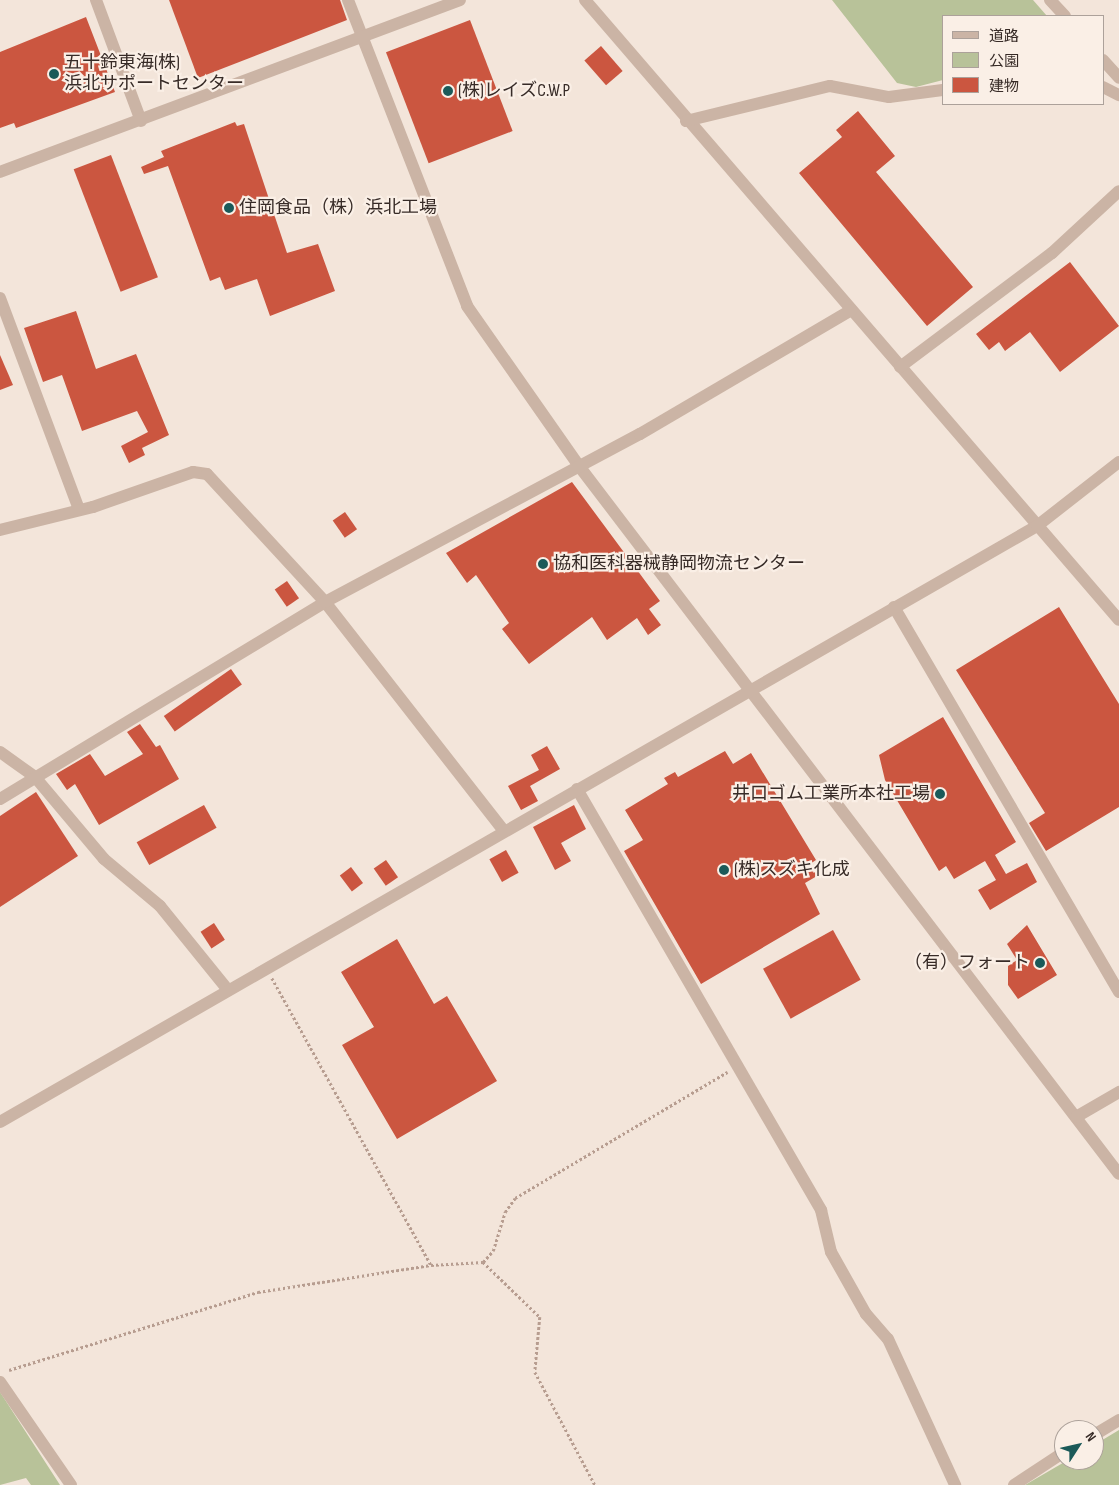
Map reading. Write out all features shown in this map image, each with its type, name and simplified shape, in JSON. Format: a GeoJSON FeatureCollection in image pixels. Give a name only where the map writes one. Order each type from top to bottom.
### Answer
{"type":"FeatureCollection","features":[{"type":"Feature","properties":{"kind":"street"},"geometry":{"type":"LineString","coordinates":[[96,0],[141,121]]}},
{"type":"Feature","properties":{"kind":"street"},"geometry":{"type":"LineString","coordinates":[[348,0],[466,306],[579,466],[1119,1174]]}},
{"type":"Feature","properties":{"kind":"street"},"geometry":{"type":"LineString","coordinates":[[0,172],[141,121],[460,0]]}},
{"type":"Feature","properties":{"kind":"street"},"geometry":{"type":"LineString","coordinates":[[585,0],[686,121],[1119,620]]}},
{"type":"Feature","properties":{"kind":"street"},"geometry":{"type":"LineString","coordinates":[[1050,0],[1064,15]]}},
{"type":"Feature","properties":{"kind":"street"},"geometry":{"type":"LineString","coordinates":[[1104,61],[1119,78]]}},
{"type":"Feature","properties":{"kind":"street"},"geometry":{"type":"LineString","coordinates":[[686,121],[830,86],[889,96],[942,90]]}},
{"type":"Feature","properties":{"kind":"street"},"geometry":{"type":"LineString","coordinates":[[1104,88],[1119,95]]}},
{"type":"Feature","properties":{"kind":"street"},"geometry":{"type":"LineString","coordinates":[[900,367],[1052,254],[1119,191]]}},
{"type":"Feature","properties":{"kind":"street"},"geometry":{"type":"LineString","coordinates":[[0,298],[79,510]]}},
{"type":"Feature","properties":{"kind":"street"},"geometry":{"type":"LineString","coordinates":[[0,799],[324,602],[579,466],[851,310]]}},
{"type":"Feature","properties":{"kind":"street"},"geometry":{"type":"LineString","coordinates":[[0,1122],[748,689],[1037,526],[1119,462]]}},
{"type":"Feature","properties":{"kind":"street"},"geometry":{"type":"LineString","coordinates":[[0,530],[79,510],[193,472],[207,474],[324,602],[504,831]]}},
{"type":"Feature","properties":{"kind":"street"},"geometry":{"type":"LineString","coordinates":[[894,607],[1119,992]]}},
{"type":"Feature","properties":{"kind":"street"},"geometry":{"type":"LineString","coordinates":[[0,752],[35,777],[104,859],[160,906],[228,990]]}},
{"type":"Feature","properties":{"kind":"street"},"geometry":{"type":"LineString","coordinates":[[577,789],[735,1067],[822,1210],[831,1252],[866,1314],[888,1339],[955,1485]]}},
{"type":"Feature","properties":{"kind":"street"},"geometry":{"type":"LineString","coordinates":[[1076,1117],[1119,1092]]}},
{"type":"Feature","properties":{"kind":"street"},"geometry":{"type":"LineString","coordinates":[[0,1382],[71,1485]]}},
{"type":"Feature","properties":{"kind":"street"},"geometry":{"type":"LineString","coordinates":[[1104,1429],[1119,1420]]}},
{"type":"Feature","properties":{"kind":"street"},"geometry":{"type":"LineString","coordinates":[[1014,1485],[1054,1459]]}},
{"type":"Feature","properties":{"kind":"path"},"geometry":{"type":"LineString","coordinates":[[267,968],[431,1265]]}},
{"type":"Feature","properties":{"kind":"path"},"geometry":{"type":"LineString","coordinates":[[9,1370],[258,1292],[431,1265],[483,1262],[493,1251],[505,1212],[516,1198],[735,1067]]}},
{"type":"Feature","properties":{"kind":"path"},"geometry":{"type":"LineString","coordinates":[[483,1262],[540,1317],[535,1372],[594,1485]]}},
{"type":"Feature","properties":{"kind":"green space"},"geometry":{"type":"Polygon","coordinates":[[[832,0],[1033,0],[1046,15],[942,15],[942,80],[916,87],[897,83],[832,0]]]}},
{"type":"Feature","properties":{"kind":"green space"},"geometry":{"type":"Polygon","coordinates":[[[0,1392],[60,1485],[31,1485],[26,1478],[0,1485],[0,1392]]]}},
{"type":"Feature","properties":{"kind":"green space"},"geometry":{"type":"Polygon","coordinates":[[[1119,1430],[1119,1485],[1025,1485],[1054,1468],[1054,1470],[1104,1470],[1104,1439],[1119,1430]]]}},
{"type":"Feature","properties":{"kind":"building"},"geometry":{"type":"Polygon","coordinates":[[[169,0],[340,0],[347,20],[198,78],[169,0]]]}},
{"type":"Feature","properties":{"kind":"building","name":"五十鈴東海(株) 浜北サポートセンター"},"geometry":{"type":"Polygon","coordinates":[[[86,17],[115,92],[16,128],[14,123],[0,128],[0,52],[86,17]]]}},
{"type":"Feature","properties":{"kind":"building","name":"(株)レイズC.W.P"},"geometry":{"type":"Polygon","coordinates":[[[470,20],[513,131],[429,163],[386,52],[470,20]]]}},
{"type":"Feature","properties":{"kind":"building"},"geometry":{"type":"Polygon","coordinates":[[[601,46],[623,71],[606,85],[584,60],[601,46]]]}},
{"type":"Feature","properties":{"kind":"building"},"geometry":{"type":"Polygon","coordinates":[[[858,111],[895,156],[876,172],[973,287],[927,326],[799,173],[842,137],[836,130],[858,111]]]}},
{"type":"Feature","properties":{"kind":"building","name":"住岡食品（株）浜北工場"},"geometry":{"type":"Polygon","coordinates":[[[235,122],[237,126],[244,124],[287,253],[318,244],[335,291],[270,316],[257,279],[225,290],[220,277],[210,281],[168,166],[144,174],[141,167],[164,157],[161,151],[235,122]]]}},
{"type":"Feature","properties":{"kind":"building"},"geometry":{"type":"Polygon","coordinates":[[[111,155],[158,277],[121,292],[74,169],[111,155]]]}},
{"type":"Feature","properties":{"kind":"building"},"geometry":{"type":"Polygon","coordinates":[[[1070,262],[1119,326],[1060,372],[1030,332],[1005,351],[999,342],[989,350],[976,334],[1070,262]]]}},
{"type":"Feature","properties":{"kind":"building"},"geometry":{"type":"Polygon","coordinates":[[[76,311],[96,369],[136,354],[169,435],[142,448],[145,455],[129,463],[121,446],[148,432],[137,411],[82,431],[62,375],[43,382],[24,328],[76,311]]]}},
{"type":"Feature","properties":{"kind":"building"},"geometry":{"type":"Polygon","coordinates":[[[0,355],[13,385],[0,390],[0,355]]]}},
{"type":"Feature","properties":{"kind":"building","name":"協和医科器械静岡物流センター"},"geometry":{"type":"Polygon","coordinates":[[[572,482],[660,601],[649,609],[661,625],[648,635],[637,618],[607,640],[592,617],[529,664],[502,629],[509,623],[476,575],[467,583],[446,553],[572,482]]]}},
{"type":"Feature","properties":{"kind":"building"},"geometry":{"type":"Polygon","coordinates":[[[345,512],[357,529],[345,538],[333,521],[345,512]]]}},
{"type":"Feature","properties":{"kind":"building"},"geometry":{"type":"Polygon","coordinates":[[[287,581],[299,598],[287,607],[275,590],[287,581]]]}},
{"type":"Feature","properties":{"kind":"building"},"geometry":{"type":"Polygon","coordinates":[[[1059,607],[1119,704],[1119,807],[1046,851],[1029,823],[1045,813],[956,670],[1059,607]]]}},
{"type":"Feature","properties":{"kind":"building"},"geometry":{"type":"Polygon","coordinates":[[[231,669],[242,685],[175,732],[164,716],[231,669]]]}},
{"type":"Feature","properties":{"kind":"building","name":"井口ゴム工業所本社工場"},"geometry":{"type":"Polygon","coordinates":[[[943,717],[1016,842],[995,855],[1006,874],[1027,863],[1037,882],[990,910],[978,890],[996,880],[985,861],[954,879],[946,866],[939,871],[885,780],[879,755],[943,717]]]}},
{"type":"Feature","properties":{"kind":"building"},"geometry":{"type":"Polygon","coordinates":[[[140,724],[156,747],[160,745],[179,779],[99,825],[75,784],[67,790],[56,774],[90,754],[105,776],[143,754],[127,732],[140,724]]]}},
{"type":"Feature","properties":{"kind":"building"},"geometry":{"type":"Polygon","coordinates":[[[547,746],[560,769],[530,786],[538,801],[521,810],[508,786],[539,770],[531,755],[547,746]]]}},
{"type":"Feature","properties":{"kind":"building","name":"(株)スズキ化成"},"geometry":{"type":"Polygon","coordinates":[[[725,751],[733,764],[751,753],[816,860],[810,864],[817,876],[805,883],[820,914],[701,984],[624,851],[643,840],[625,810],[668,784],[664,778],[675,772],[678,777],[725,751]]]}},
{"type":"Feature","properties":{"kind":"building"},"geometry":{"type":"Polygon","coordinates":[[[36,792],[78,856],[0,907],[0,816],[36,792]]]}},
{"type":"Feature","properties":{"kind":"building"},"geometry":{"type":"Polygon","coordinates":[[[204,805],[217,828],[149,865],[137,842],[204,805]]]}},
{"type":"Feature","properties":{"kind":"building"},"geometry":{"type":"Polygon","coordinates":[[[574,805],[586,829],[561,843],[571,861],[555,870],[533,827],[574,805]]]}},
{"type":"Feature","properties":{"kind":"building"},"geometry":{"type":"Polygon","coordinates":[[[506,850],[519,873],[502,882],[489,859],[506,850]]]}},
{"type":"Feature","properties":{"kind":"building"},"geometry":{"type":"Polygon","coordinates":[[[386,860],[398,877],[386,886],[374,869],[386,860]]]}},
{"type":"Feature","properties":{"kind":"building"},"geometry":{"type":"Polygon","coordinates":[[[351,867],[363,883],[352,891],[340,875],[351,867]]]}},
{"type":"Feature","properties":{"kind":"building"},"geometry":{"type":"Polygon","coordinates":[[[214,923],[225,940],[211,948],[201,932],[214,923]]]}},
{"type":"Feature","properties":{"kind":"building","name":"（有）フォート"},"geometry":{"type":"Polygon","coordinates":[[[1027,925],[1057,975],[1018,999],[1008,985],[1008,966],[1017,960],[1007,944],[1027,925]]]}},
{"type":"Feature","properties":{"kind":"building"},"geometry":{"type":"Polygon","coordinates":[[[833,930],[861,980],[791,1019],[763,969],[833,930]]]}},
{"type":"Feature","properties":{"kind":"building"},"geometry":{"type":"Polygon","coordinates":[[[397,939],[434,1004],[447,996],[497,1081],[397,1139],[342,1045],[374,1027],[341,972],[397,939]]]}},
{"type":"Feature","properties":{"kind":"place","name":"五十鈴東海(株) 浜北サポートセンター"},"geometry":{"type":"Point","coordinates":[54,74]}},
{"type":"Feature","properties":{"kind":"place","name":"(株)レイズC.W.P"},"geometry":{"type":"Point","coordinates":[448,91]}},
{"type":"Feature","properties":{"kind":"place","name":"住岡食品（株）浜北工場"},"geometry":{"type":"Point","coordinates":[229,208]}},
{"type":"Feature","properties":{"kind":"place","name":"協和医科器械静岡物流センター"},"geometry":{"type":"Point","coordinates":[543,564]}},
{"type":"Feature","properties":{"kind":"place","name":"井口ゴム工業所本社工場"},"geometry":{"type":"Point","coordinates":[940,794]}},
{"type":"Feature","properties":{"kind":"place","name":"(株)スズキ化成"},"geometry":{"type":"Point","coordinates":[724,870]}},
{"type":"Feature","properties":{"kind":"place","name":"（有）フォート"},"geometry":{"type":"Point","coordinates":[1040,963]}}]}
